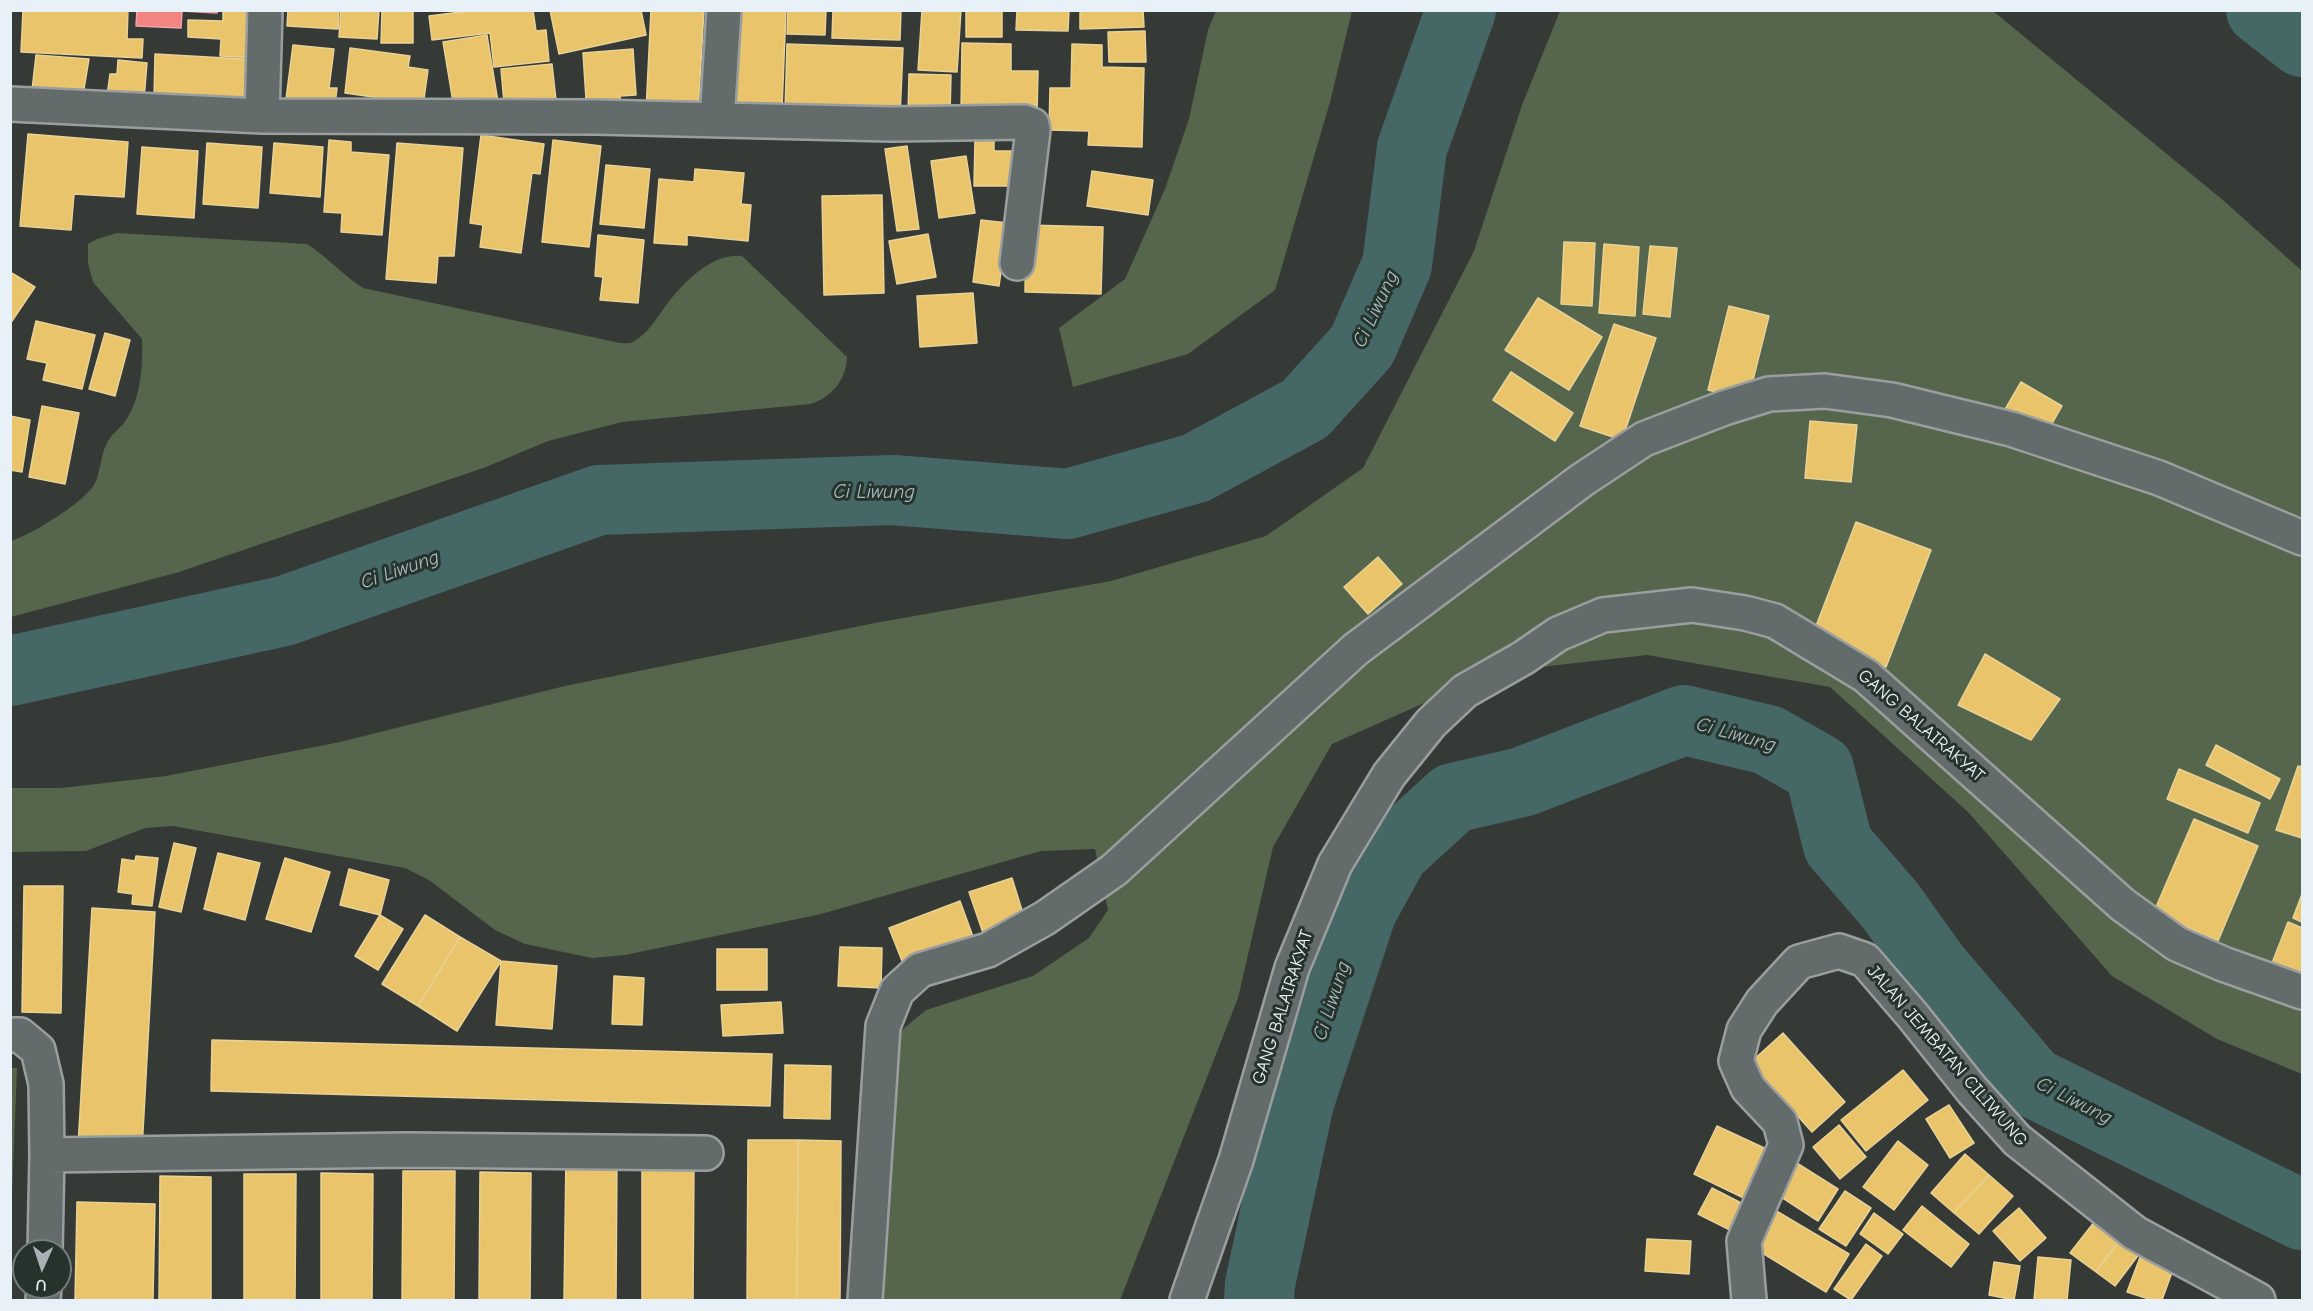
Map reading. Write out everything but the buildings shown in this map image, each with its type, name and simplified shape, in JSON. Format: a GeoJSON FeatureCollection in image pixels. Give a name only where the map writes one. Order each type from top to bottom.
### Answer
{"type":"FeatureCollection","features":[{"type":"Feature","properties":{"kind":"street"},"geometry":{"type":"LineString","coordinates":[[262,116],[265,10]]}},
{"type":"Feature","properties":{"kind":"street"},"geometry":{"type":"LineString","coordinates":[[717,120],[724,10]]}},
{"type":"Feature","properties":{"kind":"street"},"geometry":{"type":"LineString","coordinates":[[10,104],[262,116],[596,117],[891,124],[1024,122],[1032,125],[1017,262]]}},
{"type":"Feature","properties":{"kind":"street"},"geometry":{"type":"LineString","coordinates":[[865,1300],[883,1026],[897,991],[920,970],[988,950],[1045,918],[1114,870],[1356,649],[1581,480],[1644,439],[1724,408],[1769,394],[1825,391],[1892,400],[2011,429],[2159,478],[2302,538]]}},
{"type":"Feature","properties":{"kind":"street","name":"GANG BALAIRAKYAT"},"geometry":{"type":"LineString","coordinates":[[1187,1300],[1236,1160],[1292,968],[1335,864],[1389,775],[1431,723],[1466,691],[1523,658],[1558,634],[1603,615],[1692,605],[1745,613],[1775,621],[1866,676],[2122,905],[2176,944],[2212,960],[2302,992]]}},
{"type":"Feature","properties":{"kind":"street","name":"JALAN JEMBATAN CILIWUNG"},"geometry":{"type":"LineString","coordinates":[[1749,1300],[1744,1242],[1786,1145],[1780,1122],[1748,1088],[1736,1060],[1744,1030],[1761,1002],[1799,962],[1839,951],[1865,960],[1972,1090],[2017,1140],[2135,1233],[2258,1300]]}},
{"type":"Feature","properties":{"kind":"street"},"geometry":{"type":"LineString","coordinates":[[10,1035],[20,1035],[38,1050],[46,1084],[45,1239]]}},
{"type":"Feature","properties":{"kind":"street"},"geometry":{"type":"LineString","coordinates":[[47,1155],[407,1150],[706,1153]]}},
{"type":"Feature","properties":{"kind":"green space"},"geometry":{"type":"Polygon","coordinates":[[[1216,11],[1352,11],[1330,102],[1275,290],[1188,354],[1073,387],[1059,328],[1125,279],[1165,189],[1189,119],[1208,30],[1216,11]]]}},
{"type":"Feature","properties":{"kind":"green space"},"geometry":{"type":"Polygon","coordinates":[[[1560,11],[1993,11],[2224,201],[2302,271],[2302,1074],[2217,1039],[2112,976],[1968,812],[1830,687],[1647,655],[1531,668],[1442,695],[1332,744],[1273,847],[1238,998],[1120,1300],[862,1300],[897,1034],[926,1010],[1033,976],[1089,938],[1108,910],[1095,849],[1041,851],[821,914],[625,955],[592,958],[525,944],[495,930],[429,880],[405,868],[173,826],[145,828],[86,851],[11,852],[11,788],[61,788],[166,776],[340,742],[565,686],[875,623],[1111,581],[1266,536],[1363,468],[1474,251],[1522,105],[1560,11]]]}},
{"type":"Feature","properties":{"kind":"green space"},"geometry":{"type":"Polygon","coordinates":[[[117,233],[307,244],[363,288],[620,343],[632,343],[644,334],[674,295],[700,270],[720,259],[742,256],[847,357],[846,365],[841,380],[832,392],[811,404],[622,422],[548,441],[486,467],[179,572],[11,617],[11,541],[56,518],[88,492],[96,480],[105,446],[124,423],[134,404],[141,371],[142,339],[93,282],[88,263],[88,244],[117,233]]]}},
{"type":"Feature","properties":{"kind":"green space"},"geometry":{"type":"Polygon","coordinates":[[[10,1068],[17,1068],[11,1219],[10,1219],[10,1068]]]}},
{"type":"Feature","properties":{"kind":"waterway","name":"Ci Liwung"},"geometry":{"type":"LineString","coordinates":[[10,671],[284,611],[599,500],[893,490],[1068,504],[1196,468],[1305,409],[1362,346],[1397,265],[1412,148],[1461,10]]}},
{"type":"Feature","properties":{"kind":"waterway","name":"Ci Liwung"},"geometry":{"type":"LineString","coordinates":[[2261,10],[2302,42]]}},
{"type":"Feature","properties":{"kind":"waterway","name":"Ci Liwung"},"geometry":{"type":"LineString","coordinates":[[1259,1300],[1260,1284],[1299,1102],[1362,910],[1394,852],[1453,798],[1522,782],[1684,720],[1768,740],[1819,769],[1838,845],[1890,905],[1935,968],[2032,1082],[2302,1215]]}}]}
